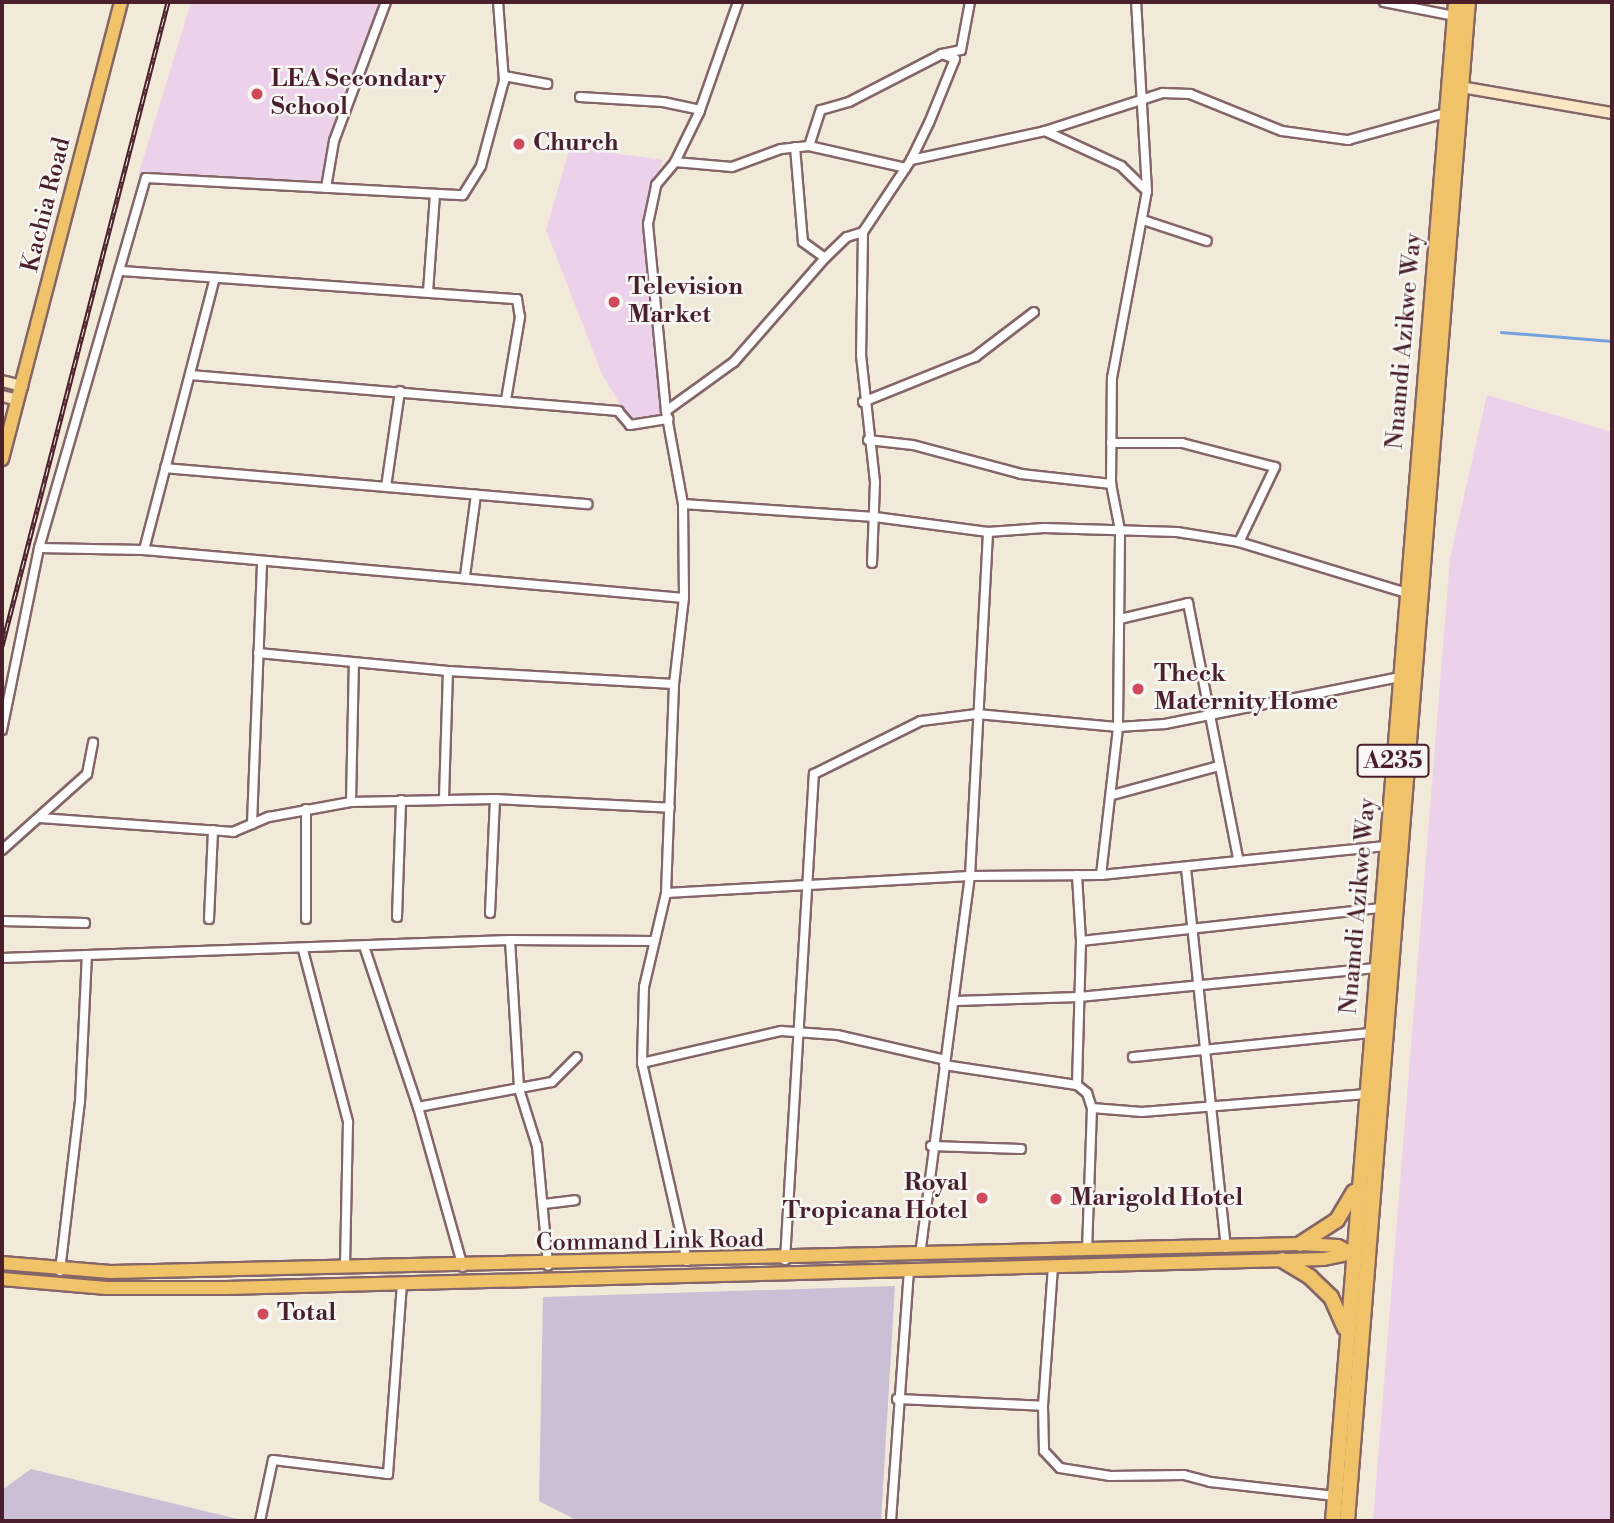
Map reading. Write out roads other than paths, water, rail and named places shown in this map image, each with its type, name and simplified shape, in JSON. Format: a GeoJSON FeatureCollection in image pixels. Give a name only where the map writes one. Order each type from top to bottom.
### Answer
{"type":"FeatureCollection","features":[{"type":"Feature","properties":{"kind":"highway","name":"Nnamdi Azikwe Way"},"geometry":{"type":"LineString","coordinates":[[1347,1521],[1468,2]]}},
{"type":"Feature","properties":{"kind":"highway","name":"Nnamdi Azikwe Way"},"geometry":{"type":"LineString","coordinates":[[1333,1521],[1455,9]]}},
{"type":"Feature","properties":{"kind":"highway"},"geometry":{"type":"LineString","coordinates":[[1300,1244],[1337,1220],[1354,1192],[1361,1167]]}},
{"type":"Feature","properties":{"kind":"highway"},"geometry":{"type":"LineString","coordinates":[[1282,1260],[1310,1277],[1331,1297],[1344,1321],[1346,1349]]}},
{"type":"Feature","properties":{"kind":"main road","name":"Kachia Road"},"geometry":{"type":"LineString","coordinates":[[2,459],[121,2]]}},
{"type":"Feature","properties":{"kind":"main road"},"geometry":{"type":"LineString","coordinates":[[1365,1281],[1353,1253],[1365,1233],[1371,1209]]}},
{"type":"Feature","properties":{"kind":"main road","name":"Command Link Road"},"geometry":{"type":"LineString","coordinates":[[2,1263],[60,1271],[463,1267],[1300,1244],[1338,1246],[1353,1253]]}},
{"type":"Feature","properties":{"kind":"main road","name":"Command Link Road"},"geometry":{"type":"LineString","coordinates":[[2,1279],[107,1289],[1324,1259],[1353,1253]]}},
{"type":"Feature","properties":{"kind":"main road"},"geometry":{"type":"LineString","coordinates":[[839,1256],[839,1271]]}},
{"type":"Feature","properties":{"kind":"street"},"geometry":{"type":"LineString","coordinates":[[326,188],[334,141],[386,2]]}},
{"type":"Feature","properties":{"kind":"street"},"geometry":{"type":"LineString","coordinates":[[2,730],[39,548],[122,271],[146,178],[457,197],[469,189],[481,166],[504,76],[498,2]]}},
{"type":"Feature","properties":{"kind":"street"},"geometry":{"type":"LineString","coordinates":[[687,1261],[642,1063],[644,987],[666,892],[674,684],[684,597],[683,504],[667,415],[648,224],[656,185],[674,162],[700,110],[738,2]]}},
{"type":"Feature","properties":{"kind":"street"},"geometry":{"type":"LineString","coordinates":[[809,146],[821,110],[849,102],[943,54],[961,50],[970,2]]}},
{"type":"Feature","properties":{"kind":"street"},"geometry":{"type":"LineString","coordinates":[[1101,875],[1118,727],[1120,530],[1111,484],[1112,379],[1147,191],[1139,98],[1136,2]]}},
{"type":"Feature","properties":{"kind":"street"},"geometry":{"type":"LineString","coordinates":[[1384,2],[1455,9]]}},
{"type":"Feature","properties":{"kind":"street"},"geometry":{"type":"LineString","coordinates":[[872,563],[875,517],[863,402],[863,232],[908,164],[955,59],[943,54]]}},
{"type":"Feature","properties":{"kind":"street"},"geometry":{"type":"LineString","coordinates":[[504,76],[547,84]]}},
{"type":"Feature","properties":{"kind":"street"},"geometry":{"type":"LineString","coordinates":[[1461,87],[1612,113]]}},
{"type":"Feature","properties":{"kind":"street"},"geometry":{"type":"LineString","coordinates":[[674,162],[732,167],[809,146],[908,164],[1045,131],[1139,98],[1163,93],[1191,94],[1283,131],[1348,140],[1446,113]]}},
{"type":"Feature","properties":{"kind":"street"},"geometry":{"type":"LineString","coordinates":[[580,97],[663,102],[700,110]]}},
{"type":"Feature","properties":{"kind":"street"},"geometry":{"type":"LineString","coordinates":[[1045,131],[1121,166],[1147,191]]}},
{"type":"Feature","properties":{"kind":"street"},"geometry":{"type":"LineString","coordinates":[[795,148],[803,243],[825,258]]}},
{"type":"Feature","properties":{"kind":"street"},"geometry":{"type":"LineString","coordinates":[[428,292],[435,195]]}},
{"type":"Feature","properties":{"kind":"street"},"geometry":{"type":"LineString","coordinates":[[1143,220],[1207,241]]}},
{"type":"Feature","properties":{"kind":"street"},"geometry":{"type":"LineString","coordinates":[[190,374],[618,411],[630,425],[667,415],[734,362],[825,258],[847,237],[863,232]]}},
{"type":"Feature","properties":{"kind":"street"},"geometry":{"type":"LineString","coordinates":[[122,271],[517,299],[520,317],[506,400]]}},
{"type":"Feature","properties":{"kind":"street"},"geometry":{"type":"LineString","coordinates":[[144,550],[215,278]]}},
{"type":"Feature","properties":{"kind":"street"},"geometry":{"type":"LineString","coordinates":[[863,402],[975,357],[1034,312]]}},
{"type":"Feature","properties":{"kind":"street"},"geometry":{"type":"LineString","coordinates":[[2,381],[22,386]]}},
{"type":"Feature","properties":{"kind":"street"},"geometry":{"type":"LineString","coordinates":[[386,487],[400,391]]}},
{"type":"Feature","properties":{"kind":"street"},"geometry":{"type":"LineString","coordinates":[[2,396],[18,400]]}},
{"type":"Feature","properties":{"kind":"street"},"geometry":{"type":"LineString","coordinates":[[868,440],[913,445],[1021,474],[1111,484]]}},
{"type":"Feature","properties":{"kind":"street"},"geometry":{"type":"LineString","coordinates":[[1111,443],[1182,443],[1275,467],[1240,542]]}},
{"type":"Feature","properties":{"kind":"street"},"geometry":{"type":"LineString","coordinates":[[165,468],[587,504]]}},
{"type":"Feature","properties":{"kind":"street"},"geometry":{"type":"LineString","coordinates":[[465,576],[476,495]]}},
{"type":"Feature","properties":{"kind":"street"},"geometry":{"type":"LineString","coordinates":[[683,504],[875,517],[988,531],[1120,530],[1240,542],[1407,593]]}},
{"type":"Feature","properties":{"kind":"street"},"geometry":{"type":"LineString","coordinates":[[920,1255],[931,1146],[957,1001],[970,876],[988,531]]}},
{"type":"Feature","properties":{"kind":"street"},"geometry":{"type":"LineString","coordinates":[[39,548],[144,550],[684,597]]}},
{"type":"Feature","properties":{"kind":"street"},"geometry":{"type":"LineString","coordinates":[[252,824],[262,562]]}},
{"type":"Feature","properties":{"kind":"street"},"geometry":{"type":"LineString","coordinates":[[1120,618],[1188,603],[1238,859]]}},
{"type":"Feature","properties":{"kind":"street"},"geometry":{"type":"LineString","coordinates":[[258,653],[354,664],[674,684]]}},
{"type":"Feature","properties":{"kind":"street"},"geometry":{"type":"LineString","coordinates":[[351,802],[354,664]]}},
{"type":"Feature","properties":{"kind":"street"},"geometry":{"type":"LineString","coordinates":[[444,798],[448,671]]}},
{"type":"Feature","properties":{"kind":"street"},"geometry":{"type":"LineString","coordinates":[[785,1259],[814,774],[921,722],[977,714],[1118,727],[1165,724],[1209,713],[1400,677]]}},
{"type":"Feature","properties":{"kind":"street"},"geometry":{"type":"LineString","coordinates":[[2,850],[88,774],[93,743]]}},
{"type":"Feature","properties":{"kind":"street"},"geometry":{"type":"LineString","coordinates":[[1112,796],[1219,766]]}},
{"type":"Feature","properties":{"kind":"street"},"geometry":{"type":"LineString","coordinates":[[40,818],[233,832],[306,809],[351,802],[444,798],[670,808]]}},
{"type":"Feature","properties":{"kind":"street"},"geometry":{"type":"LineString","coordinates":[[490,913],[495,799]]}},
{"type":"Feature","properties":{"kind":"street"},"geometry":{"type":"LineString","coordinates":[[397,917],[401,800]]}},
{"type":"Feature","properties":{"kind":"street"},"geometry":{"type":"LineString","coordinates":[[306,809],[306,919]]}},
{"type":"Feature","properties":{"kind":"street"},"geometry":{"type":"LineString","coordinates":[[209,919],[213,830]]}},
{"type":"Feature","properties":{"kind":"street"},"geometry":{"type":"LineString","coordinates":[[666,892],[970,876],[1101,875],[1386,846]]}},
{"type":"Feature","properties":{"kind":"street"},"geometry":{"type":"LineString","coordinates":[[1186,868],[1208,1049],[1226,1248]]}},
{"type":"Feature","properties":{"kind":"street"},"geometry":{"type":"LineString","coordinates":[[1077,875],[1081,940],[1077,1085]]}},
{"type":"Feature","properties":{"kind":"street"},"geometry":{"type":"LineString","coordinates":[[1081,940],[1381,908]]}},
{"type":"Feature","properties":{"kind":"street"},"geometry":{"type":"LineString","coordinates":[[2,921],[86,923]]}},
{"type":"Feature","properties":{"kind":"street"},"geometry":{"type":"LineString","coordinates":[[2,958],[303,950],[510,940],[653,941]]}},
{"type":"Feature","properties":{"kind":"street"},"geometry":{"type":"LineString","coordinates":[[510,940],[519,1089],[537,1146],[548,1265]]}},
{"type":"Feature","properties":{"kind":"street"},"geometry":{"type":"LineString","coordinates":[[364,946],[418,1107],[463,1267]]}},
{"type":"Feature","properties":{"kind":"street"},"geometry":{"type":"LineString","coordinates":[[303,950],[348,1122],[345,1268]]}},
{"type":"Feature","properties":{"kind":"street"},"geometry":{"type":"LineString","coordinates":[[60,1271],[80,1102],[87,956]]}},
{"type":"Feature","properties":{"kind":"street"},"geometry":{"type":"LineString","coordinates":[[957,1001],[1079,997],[1376,968]]}},
{"type":"Feature","properties":{"kind":"street"},"geometry":{"type":"LineString","coordinates":[[642,1063],[781,1031],[837,1034],[944,1062],[1077,1085],[1087,1093],[1092,1108],[1087,1251]]}},
{"type":"Feature","properties":{"kind":"street"},"geometry":{"type":"LineString","coordinates":[[1133,1057],[1371,1033]]}},
{"type":"Feature","properties":{"kind":"street"},"geometry":{"type":"LineString","coordinates":[[418,1107],[552,1082],[577,1057]]}},
{"type":"Feature","properties":{"kind":"street"},"geometry":{"type":"LineString","coordinates":[[1092,1108],[1133,1112],[1213,1108],[1367,1094]]}},
{"type":"Feature","properties":{"kind":"street"},"geometry":{"type":"LineString","coordinates":[[931,1146],[1020,1149]]}},
{"type":"Feature","properties":{"kind":"street"},"geometry":{"type":"LineString","coordinates":[[544,1204],[575,1200]]}},
{"type":"Feature","properties":{"kind":"street"},"geometry":{"type":"LineString","coordinates":[[1054,1266],[1043,1406],[1044,1451],[1060,1468],[1110,1476],[1184,1475],[1210,1482],[1335,1496]]}},
{"type":"Feature","properties":{"kind":"street"},"geometry":{"type":"LineString","coordinates":[[891,1521],[897,1399],[908,1269]]}},
{"type":"Feature","properties":{"kind":"street"},"geometry":{"type":"LineString","coordinates":[[260,1521],[273,1460],[388,1474],[402,1283]]}},
{"type":"Feature","properties":{"kind":"street"},"geometry":{"type":"LineString","coordinates":[[897,1399],[1043,1406]]}},
{"type":"Feature","properties":{"kind":"waterway"},"geometry":{"type":"LineString","coordinates":[[1501,332],[1612,341]]}},
{"type":"Feature","properties":{"kind":"railway"},"geometry":{"type":"LineString","coordinates":[[2,646],[168,2]]}},
{"type":"Feature","properties":{"kind":"place","name":"LEA Secondary School"},"geometry":{"type":"Point","coordinates":[257,94]}},
{"type":"Feature","properties":{"kind":"place","name":"Church"},"geometry":{"type":"Point","coordinates":[519,144]}},
{"type":"Feature","properties":{"kind":"place","name":"Television Market"},"geometry":{"type":"Point","coordinates":[614,302]}},
{"type":"Feature","properties":{"kind":"place","name":"Theck Maternity Home"},"geometry":{"type":"Point","coordinates":[1138,689]}},
{"type":"Feature","properties":{"kind":"place","name":"Royal Tropicana Hotel"},"geometry":{"type":"Point","coordinates":[982,1198]}},
{"type":"Feature","properties":{"kind":"place","name":"Marigold Hotel"},"geometry":{"type":"Point","coordinates":[1056,1199]}},
{"type":"Feature","properties":{"kind":"place","name":"Total"},"geometry":{"type":"Point","coordinates":[263,1314]}}]}
